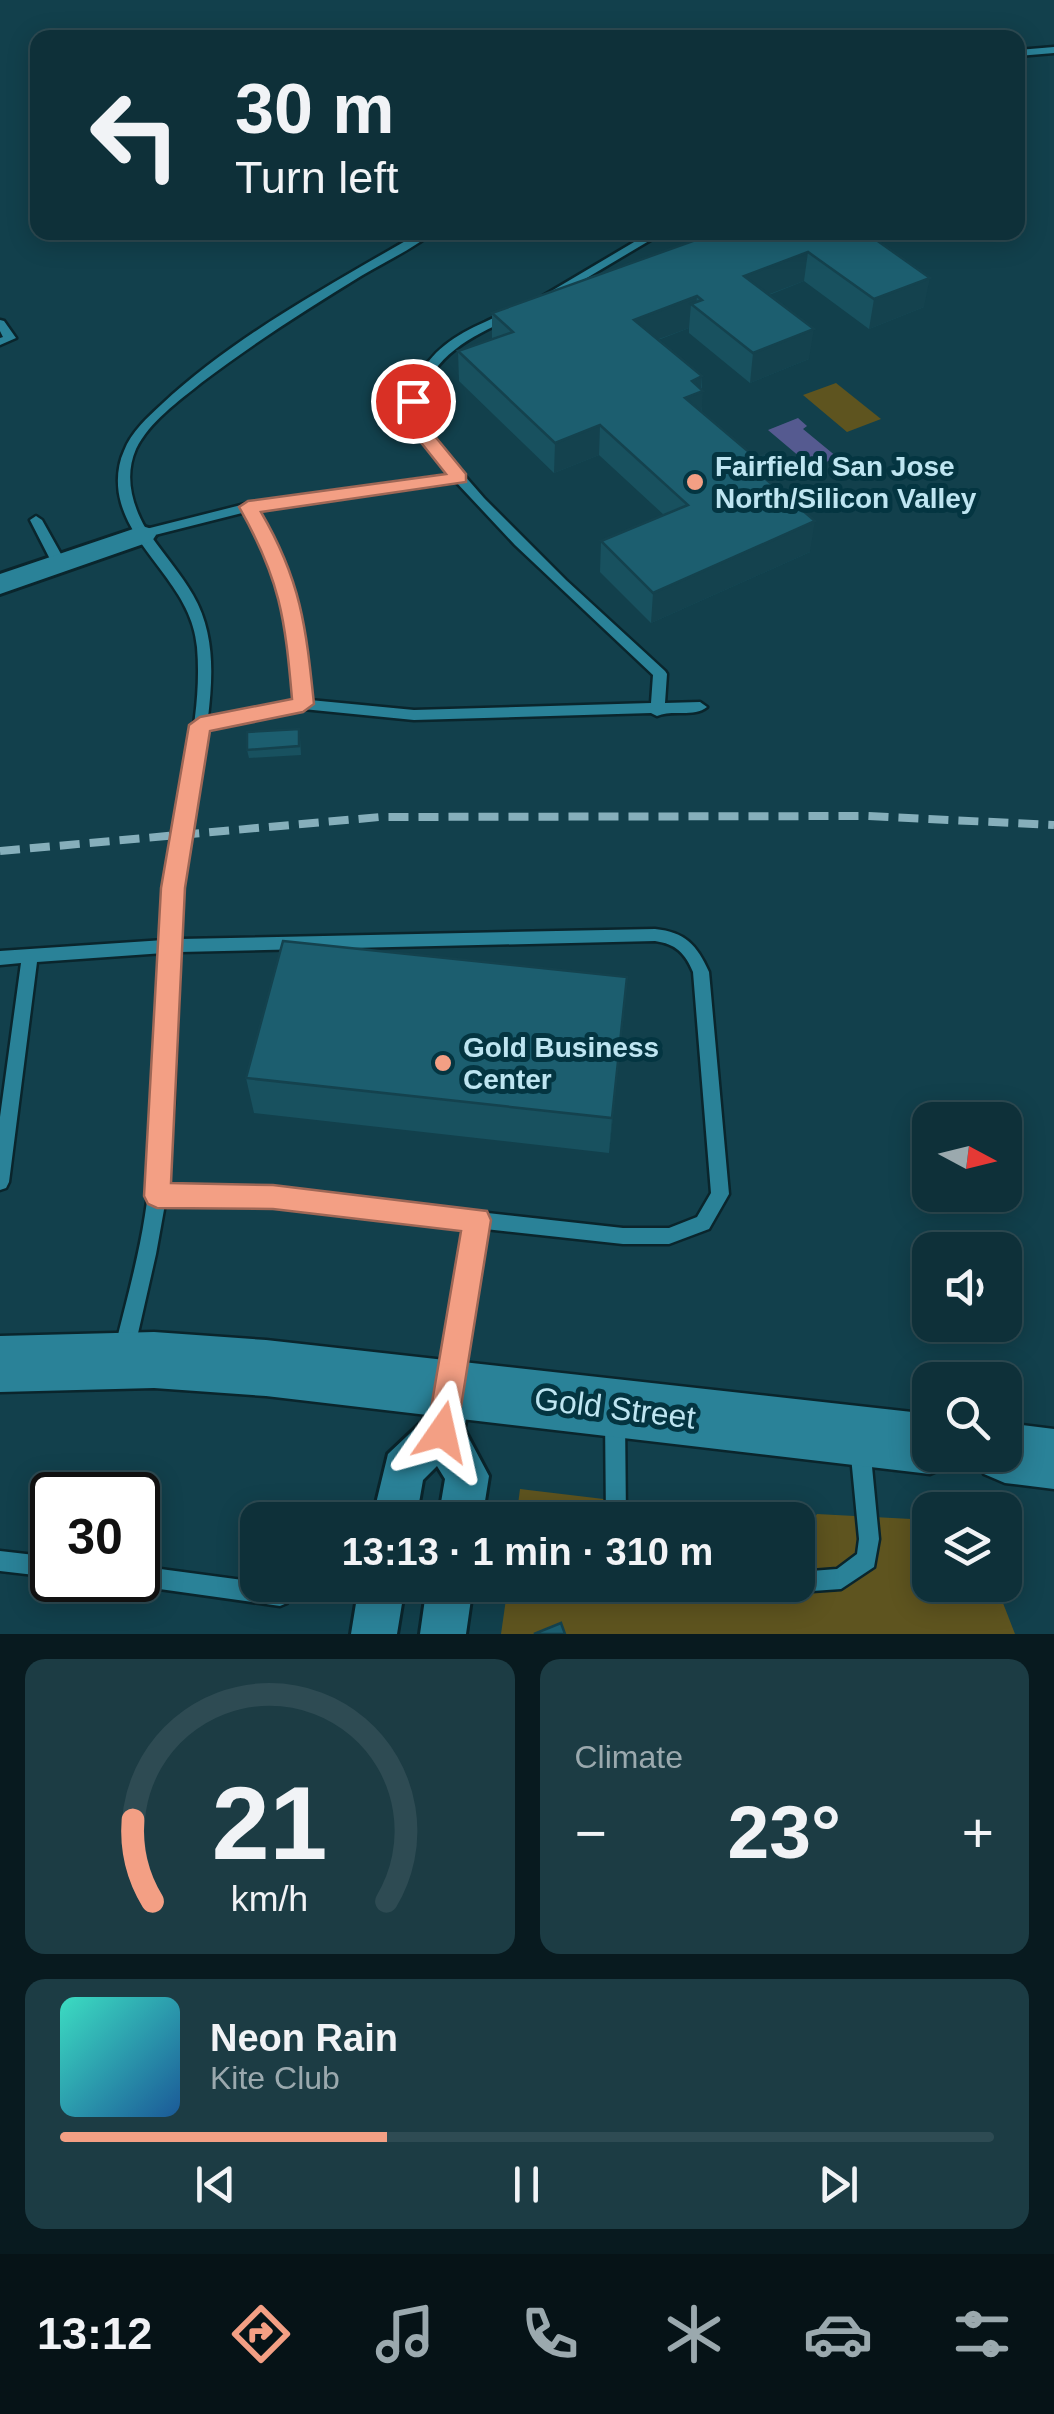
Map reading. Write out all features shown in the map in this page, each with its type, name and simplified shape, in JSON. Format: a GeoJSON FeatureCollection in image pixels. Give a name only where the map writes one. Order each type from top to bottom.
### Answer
{"type":"FeatureCollection","features":[{"type":"Feature","properties":{"kind":"main road","name":"Gold Street"},"geometry":{"type":"LineString","coordinates":[[0,1364],[122,1360],[266,1368],[446,1410],[614,1409],[912,1442]]}},
{"type":"Feature","properties":{"kind":"main road"},"geometry":{"type":"LineString","coordinates":[[1022,1455],[1054,1459]]}},
{"type":"Feature","properties":{"kind":"street"},"geometry":{"type":"LineString","coordinates":[[0,584],[142,534]]}},
{"type":"Feature","properties":{"kind":"street"},"geometry":{"type":"LineString","coordinates":[[397,1502],[403,1469],[446,1410]]}},
{"type":"Feature","properties":{"kind":"street"},"geometry":{"type":"LineString","coordinates":[[446,1410],[467,1476],[463,1502]]}},
{"type":"Feature","properties":{"kind":"street"},"geometry":{"type":"LineString","coordinates":[[374,1634],[379,1602]]}},
{"type":"Feature","properties":{"kind":"street"},"geometry":{"type":"LineString","coordinates":[[443,1634],[448,1602]]}},
{"type":"Feature","properties":{"kind":"lane"},"geometry":{"type":"LineString","coordinates":[[1025,52],[1054,50]]}},
{"type":"Feature","properties":{"kind":"lane"},"geometry":{"type":"LineString","coordinates":[[122,1360],[157,1196],[173,888],[200,725],[204,641],[189,593],[142,534],[126,504],[123,471],[131,446],[150,421],[181,393],[241,350],[415,240]]}},
{"type":"Feature","properties":{"kind":"lane"},"geometry":{"type":"LineString","coordinates":[[645,240],[527,308],[454,340],[428,368],[413,401],[420,430],[491,515],[660,674],[657,711]]}},
{"type":"Feature","properties":{"kind":"lane"},"geometry":{"type":"LineString","coordinates":[[0,323],[10,338],[0,342]]}},
{"type":"Feature","properties":{"kind":"lane"},"geometry":{"type":"LineString","coordinates":[[142,534],[190,518],[248,507],[460,478]]}},
{"type":"Feature","properties":{"kind":"lane"},"geometry":{"type":"LineString","coordinates":[[248,507],[276,555],[296,620],[303,704]]}},
{"type":"Feature","properties":{"kind":"lane"},"geometry":{"type":"LineString","coordinates":[[36,520],[59,563]]}},
{"type":"Feature","properties":{"kind":"lane"},"geometry":{"type":"LineString","coordinates":[[200,725],[303,704],[414,715],[700,707]]}},
{"type":"Feature","properties":{"kind":"lane"},"geometry":{"type":"LineString","coordinates":[[0,958],[172,946],[679,937],[690,948],[702,972],[720,1157],[720,1194],[703,1223],[669,1236],[638,1236],[273,1197],[157,1196]]}},
{"type":"Feature","properties":{"kind":"lane"},"geometry":{"type":"LineString","coordinates":[[0,1182],[30,955]]}},
{"type":"Feature","properties":{"kind":"lane"},"geometry":{"type":"LineString","coordinates":[[446,1410],[477,1220]]}},
{"type":"Feature","properties":{"kind":"lane"},"geometry":{"type":"LineString","coordinates":[[614,1409],[616,1502]]}},
{"type":"Feature","properties":{"kind":"lane"},"geometry":{"type":"LineString","coordinates":[[815,1581],[841,1579],[867,1560],[869,1540],[859,1436]]}},
{"type":"Feature","properties":{"kind":"lane"},"geometry":{"type":"LineString","coordinates":[[0,1561],[30,1564]]}},
{"type":"Feature","properties":{"kind":"lane"},"geometry":{"type":"LineString","coordinates":[[160,1579],[240,1590]]}},
{"type":"Feature","properties":{"kind":"shaded area"},"geometry":{"type":"Polygon","coordinates":[[[836,383],[881,419],[847,432],[803,395],[836,383]]]}},
{"type":"Feature","properties":{"kind":"shaded area"},"geometry":{"type":"Polygon","coordinates":[[[520,1489],[629,1502],[518,1502],[520,1489]]]}},
{"type":"Feature","properties":{"kind":"shaded area"},"geometry":{"type":"Polygon","coordinates":[[[815,1517],[912,1519],[912,1602],[1003,1602],[1015,1634],[501,1634],[506,1602],[815,1602],[815,1517]]]}},
{"type":"Feature","properties":{"kind":"water"},"geometry":{"type":"Polygon","coordinates":[[[798,418],[807,426],[803,429],[837,457],[813,468],[768,430],[798,418]]]}},
{"type":"Feature","properties":{"kind":"building"},"geometry":{"type":"Polygon","coordinates":[[[696,240],[876,240],[930,278],[874,299],[808,252],[744,276],[814,329],[753,353],[691,304],[702,300],[697,296],[634,320],[702,376],[692,381],[703,391],[685,398],[756,458],[767,453],[781,466],[761,475],[815,521],[653,593],[601,541],[688,505],[600,425],[555,443],[458,351],[513,332],[492,313],[696,240]]]}},
{"type":"Feature","properties":{"kind":"building"},"geometry":{"type":"Polygon","coordinates":[[[299,729],[299,746],[247,750],[247,732],[299,729]]]}},
{"type":"Feature","properties":{"kind":"building","name":"Gold Business Center"},"geometry":{"type":"Polygon","coordinates":[[[283,941],[627,977],[612,1118],[246,1078],[283,941]]]}},
{"type":"Feature","properties":{"kind":"building"},"geometry":{"type":"Polygon","coordinates":[[[561,1623],[565,1634],[534,1634],[561,1623]]]}},
{"type":"Feature","properties":{"kind":"railway"},"geometry":{"type":"LineString","coordinates":[[0,851],[380,817],[866,816],[1054,825]]}},
{"type":"Feature","properties":{"kind":"place","name":"Fairfield San Jose North/Silicon Valley"},"geometry":{"type":"Point","coordinates":[695,482]}},
{"type":"Feature","properties":{"kind":"place","name":"Gold Business Center"},"geometry":{"type":"Point","coordinates":[443,1063]}},
{"type":"Feature","properties":{"kind":"route"},"geometry":{"type":"LineString","coordinates":[[413,401],[420,430],[460,478],[248,507],[276,555],[296,620],[303,704],[200,725],[173,888],[157,1196],[273,1197],[477,1220],[442,1432]]}}]}
